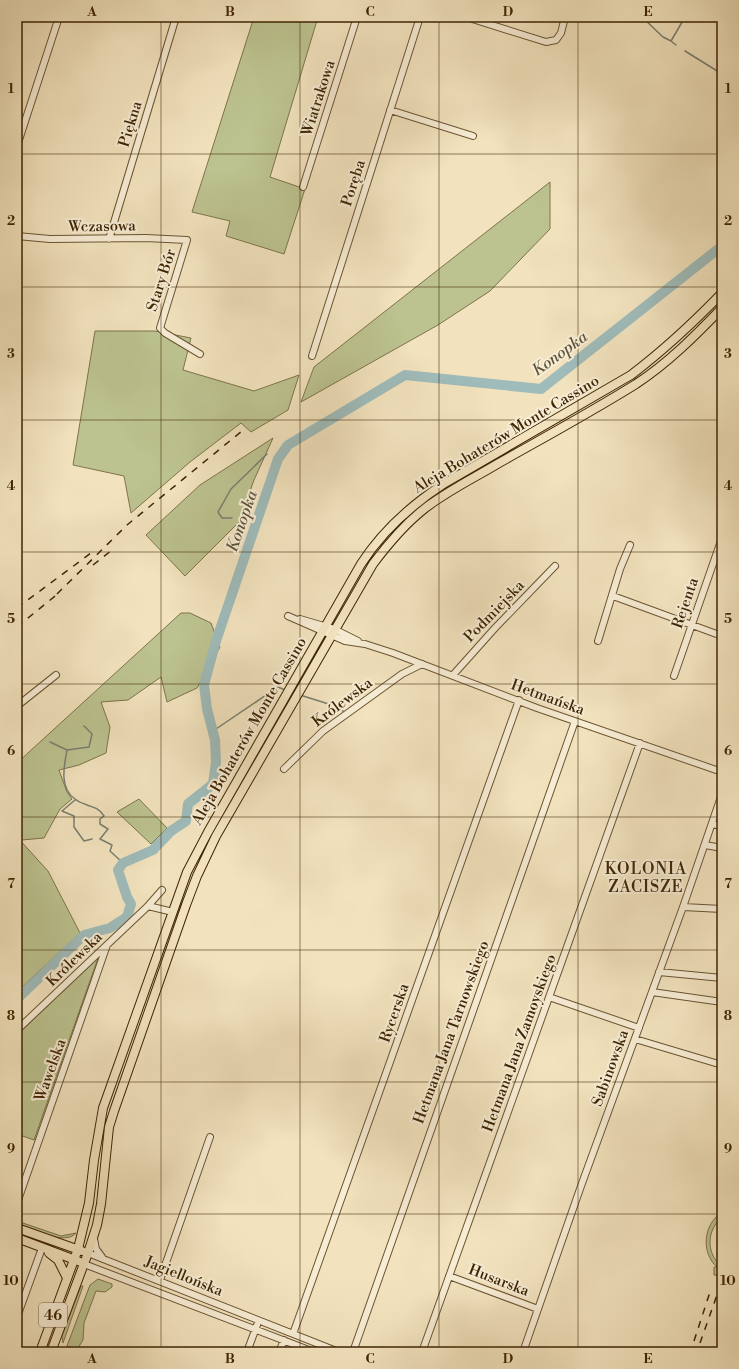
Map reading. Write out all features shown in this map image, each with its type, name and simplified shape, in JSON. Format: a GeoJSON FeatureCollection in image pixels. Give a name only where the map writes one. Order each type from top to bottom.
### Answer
{"type":"FeatureCollection","features":[{"type":"Feature","properties":{"kind":"main road","name":"Aleja Bohaterów Monte Cassino"},"geometry":{"type":"LineString","coordinates":[[40,1352],[78,1249],[89,1203],[94,1160],[104,1108],[187,872],[288,691],[372,547],[398,518],[418,501],[445,483],[631,376],[690,326],[722,293]]}},
{"type":"Feature","properties":{"kind":"main road","name":"Aleja Bohaterów Monte Cassino"},"geometry":{"type":"LineString","coordinates":[[51,1352],[93,1236],[101,1204],[109,1128],[191,890],[216,836],[299,693],[332,632],[373,564],[389,543],[424,509],[450,491],[584,415],[636,383],[670,358],[697,334],[722,308]]}},
{"type":"Feature","properties":{"kind":"main road","name":"Jagiellońska"},"geometry":{"type":"LineString","coordinates":[[17,1228],[88,1253]]}},
{"type":"Feature","properties":{"kind":"main road"},"geometry":{"type":"LineString","coordinates":[[56,1241],[72,1240],[82,1232]]}},
{"type":"Feature","properties":{"kind":"main road","name":"Jagiellońska"},"geometry":{"type":"LineString","coordinates":[[17,1238],[84,1264]]}},
{"type":"Feature","properties":{"kind":"main road"},"geometry":{"type":"LineString","coordinates":[[42,1248],[58,1260],[67,1278]]}},
{"type":"Feature","properties":{"kind":"street"},"geometry":{"type":"LineString","coordinates":[[17,146],[58,17]]}},
{"type":"Feature","properties":{"kind":"street","name":"Piękna"},"geometry":{"type":"LineString","coordinates":[[108,239],[176,17]]}},
{"type":"Feature","properties":{"kind":"street","name":"Wiatrakowa"},"geometry":{"type":"LineString","coordinates":[[303,187],[357,17]]}},
{"type":"Feature","properties":{"kind":"street","name":"Poręba"},"geometry":{"type":"LineString","coordinates":[[312,356],[420,17]]}},
{"type":"Feature","properties":{"kind":"street"},"geometry":{"type":"LineString","coordinates":[[466,17],[546,42],[556,40],[561,33],[565,17]]}},
{"type":"Feature","properties":{"kind":"street"},"geometry":{"type":"LineString","coordinates":[[390,110],[473,136]]}},
{"type":"Feature","properties":{"kind":"street","name":"Wczasowa"},"geometry":{"type":"LineString","coordinates":[[17,236],[50,239],[187,240]]}},
{"type":"Feature","properties":{"kind":"street","name":"Stary Bór"},"geometry":{"type":"LineString","coordinates":[[187,240],[160,328],[165,333],[200,354]]}},
{"type":"Feature","properties":{"kind":"street","name":"Rejenta"},"geometry":{"type":"LineString","coordinates":[[674,676],[722,538]]}},
{"type":"Feature","properties":{"kind":"street"},"geometry":{"type":"LineString","coordinates":[[598,641],[630,545]]}},
{"type":"Feature","properties":{"kind":"street","name":"Podmiejska"},"geometry":{"type":"LineString","coordinates":[[453,675],[495,628],[555,566]]}},
{"type":"Feature","properties":{"kind":"street"},"geometry":{"type":"LineString","coordinates":[[612,596],[722,636]]}},
{"type":"Feature","properties":{"kind":"street","name":"Hetmańska"},"geometry":{"type":"LineString","coordinates":[[324,629],[288,616],[332,632],[345,641],[365,644],[575,721],[722,772]]}},
{"type":"Feature","properties":{"kind":"street","name":"Królewska"},"geometry":{"type":"LineString","coordinates":[[284,769],[323,731],[402,674],[422,664]]}},
{"type":"Feature","properties":{"kind":"street"},"geometry":{"type":"LineString","coordinates":[[17,706],[56,675]]}},
{"type":"Feature","properties":{"kind":"street","name":"Rycerska"},"geometry":{"type":"LineString","coordinates":[[293,1334],[519,700]]}},
{"type":"Feature","properties":{"kind":"street","name":"Hetmana Jana Tarnowskiego"},"geometry":{"type":"LineString","coordinates":[[353,1352],[575,721]]}},
{"type":"Feature","properties":{"kind":"street","name":"Hetmana Jana Zamoyskiego"},"geometry":{"type":"LineString","coordinates":[[422,1352],[640,743]]}},
{"type":"Feature","properties":{"kind":"street","name":"Sabinowska"},"geometry":{"type":"LineString","coordinates":[[523,1352],[722,795]]}},
{"type":"Feature","properties":{"kind":"street"},"geometry":{"type":"LineString","coordinates":[[712,824],[722,826]]}},
{"type":"Feature","properties":{"kind":"street"},"geometry":{"type":"LineString","coordinates":[[705,845],[722,848]]}},
{"type":"Feature","properties":{"kind":"street","name":"Królewska"},"geometry":{"type":"LineString","coordinates":[[17,1030],[148,906],[162,890]]}},
{"type":"Feature","properties":{"kind":"street"},"geometry":{"type":"LineString","coordinates":[[148,906],[173,912]]}},
{"type":"Feature","properties":{"kind":"street"},"geometry":{"type":"LineString","coordinates":[[683,907],[722,909]]}},
{"type":"Feature","properties":{"kind":"street","name":"Wawelska"},"geometry":{"type":"LineString","coordinates":[[17,1203],[107,945]]}},
{"type":"Feature","properties":{"kind":"street"},"geometry":{"type":"LineString","coordinates":[[659,972],[722,978]]}},
{"type":"Feature","properties":{"kind":"street"},"geometry":{"type":"LineString","coordinates":[[652,992],[722,1002]]}},
{"type":"Feature","properties":{"kind":"street"},"geometry":{"type":"LineString","coordinates":[[549,996],[639,1028]]}},
{"type":"Feature","properties":{"kind":"street"},"geometry":{"type":"LineString","coordinates":[[635,1039],[722,1065]]}},
{"type":"Feature","properties":{"kind":"street"},"geometry":{"type":"LineString","coordinates":[[160,1280],[210,1137]]}},
{"type":"Feature","properties":{"kind":"street"},"geometry":{"type":"LineString","coordinates":[[93,1236],[96,1249],[105,1259]]}},
{"type":"Feature","properties":{"kind":"street"},"geometry":{"type":"LineString","coordinates":[[17,1317],[42,1248]]}},
{"type":"Feature","properties":{"kind":"street","name":"Jagiellońska"},"geometry":{"type":"LineString","coordinates":[[88,1253],[340,1352]]}},
{"type":"Feature","properties":{"kind":"street","name":"Jagiellońska"},"geometry":{"type":"LineString","coordinates":[[84,1264],[314,1352]]}},
{"type":"Feature","properties":{"kind":"street","name":"Husarska"},"geometry":{"type":"LineString","coordinates":[[449,1276],[538,1309]]}},
{"type":"Feature","properties":{"kind":"street"},"geometry":{"type":"LineString","coordinates":[[248,1352],[259,1321]]}},
{"type":"Feature","properties":{"kind":"street"},"geometry":{"type":"LineString","coordinates":[[279,1352],[284,1340]]}},
{"type":"Feature","properties":{"kind":"green space"},"geometry":{"type":"Polygon","coordinates":[[[254,17],[318,17],[270,177],[305,189],[284,254],[226,236],[230,221],[192,212],[254,17]]]}},
{"type":"Feature","properties":{"kind":"green space"},"geometry":{"type":"Polygon","coordinates":[[[550,182],[550,229],[490,291],[438,325],[301,402],[314,367],[550,182]]]}},
{"type":"Feature","properties":{"kind":"green space"},"geometry":{"type":"Polygon","coordinates":[[[95,331],[155,331],[191,338],[183,370],[254,391],[299,375],[288,410],[251,432],[241,423],[190,462],[131,513],[124,476],[73,465],[95,331]]]}},
{"type":"Feature","properties":{"kind":"green space"},"geometry":{"type":"Polygon","coordinates":[[[273,438],[254,480],[239,522],[185,576],[146,535],[200,485],[273,438]]]}},
{"type":"Feature","properties":{"kind":"green space"},"geometry":{"type":"Polygon","coordinates":[[[181,613],[190,613],[211,623],[220,647],[197,688],[167,702],[161,677],[128,700],[101,702],[110,727],[106,753],[79,765],[59,770],[67,792],[72,799],[60,809],[44,838],[22,840],[17,824],[17,763],[181,613]]]}},
{"type":"Feature","properties":{"kind":"green space"},"geometry":{"type":"Polygon","coordinates":[[[139,799],[167,828],[151,844],[117,812],[139,799]]]}},
{"type":"Feature","properties":{"kind":"green space"},"geometry":{"type":"Polygon","coordinates":[[[17,837],[48,871],[80,933],[17,992],[17,837]]]}},
{"type":"Feature","properties":{"kind":"green space"},"geometry":{"type":"Polygon","coordinates":[[[98,958],[34,1140],[17,1134],[17,1035],[98,958]]]}},
{"type":"Feature","properties":{"kind":"green space"},"geometry":{"type":"Polygon","coordinates":[[[722,1210],[720,1218],[711,1234],[710,1244],[712,1254],[722,1266],[722,1276],[714,1275],[714,1267],[717,1267],[708,1254],[706,1239],[711,1225],[722,1210]]]}},
{"type":"Feature","properties":{"kind":"green space"},"geometry":{"type":"Polygon","coordinates":[[[17,1221],[61,1236],[76,1233],[71,1237],[57,1237],[39,1233],[17,1225],[17,1221]]]}},
{"type":"Feature","properties":{"kind":"green space"},"geometry":{"type":"Polygon","coordinates":[[[98,1279],[112,1284],[112,1287],[105,1292],[96,1291],[84,1323],[83,1340],[78,1348],[75,1349],[67,1346],[90,1285],[98,1279]]]}},
{"type":"Feature","properties":{"kind":"green space"},"geometry":{"type":"Polygon","coordinates":[[[81,1286],[83,1286],[63,1343],[62,1336],[81,1286]]]}},
{"type":"Feature","properties":{"kind":"waterway"},"geometry":{"type":"LineString","coordinates":[[642,17],[663,37],[671,41]]}},
{"type":"Feature","properties":{"kind":"waterway"},"geometry":{"type":"LineString","coordinates":[[676,45],[671,41],[685,17]]}},
{"type":"Feature","properties":{"kind":"waterway"},"geometry":{"type":"LineString","coordinates":[[685,51],[722,74]]}},
{"type":"Feature","properties":{"kind":"waterway","name":"Konopka"},"geometry":{"type":"LineString","coordinates":[[17,999],[84,935],[110,928],[127,917],[131,904],[127,897],[118,870],[123,863],[153,850],[171,831],[186,821],[188,804],[213,784],[216,762],[215,740],[207,709],[204,685],[216,641],[278,459],[288,445],[405,375],[541,389],[722,246]]}},
{"type":"Feature","properties":{"kind":"waterway"},"geometry":{"type":"LineString","coordinates":[[232,518],[222,518],[218,512],[231,489],[267,454]]}},
{"type":"Feature","properties":{"kind":"waterway"},"geometry":{"type":"LineString","coordinates":[[213,731],[278,687],[285,690]]}},
{"type":"Feature","properties":{"kind":"waterway"},"geometry":{"type":"LineString","coordinates":[[300,695],[335,706],[343,711]]}},
{"type":"Feature","properties":{"kind":"waterway"},"geometry":{"type":"LineString","coordinates":[[84,726],[92,734],[89,747],[67,750],[64,770],[65,783],[70,794],[75,799],[98,809],[104,816],[100,819],[100,824],[108,829],[100,839],[112,845],[110,851],[123,863]]}},
{"type":"Feature","properties":{"kind":"waterway"},"geometry":{"type":"LineString","coordinates":[[50,742],[67,750]]}},
{"type":"Feature","properties":{"kind":"waterway"},"geometry":{"type":"LineString","coordinates":[[75,800],[62,811],[74,816],[74,827],[84,841],[92,839]]}},
{"type":"Feature","properties":{"kind":"railway"},"geometry":{"type":"LineString","coordinates":[[57,594],[127,525],[242,431]]}},
{"type":"Feature","properties":{"kind":"railway"},"geometry":{"type":"LineString","coordinates":[[17,608],[95,550]]}},
{"type":"Feature","properties":{"kind":"railway"},"geometry":{"type":"LineString","coordinates":[[93,565],[112,550]]}},
{"type":"Feature","properties":{"kind":"railway"},"geometry":{"type":"LineString","coordinates":[[17,627],[60,592]]}},
{"type":"Feature","properties":{"kind":"railway"},"geometry":{"type":"LineString","coordinates":[[694,1341],[710,1292]]}},
{"type":"Feature","properties":{"kind":"railway"},"geometry":{"type":"LineString","coordinates":[[700,1343],[717,1295]]}},
{"type":"Feature","properties":{"kind":"district","name":"KOLONIA ZACISZE"},"geometry":{"type":"Point","coordinates":[646,877]}}]}
